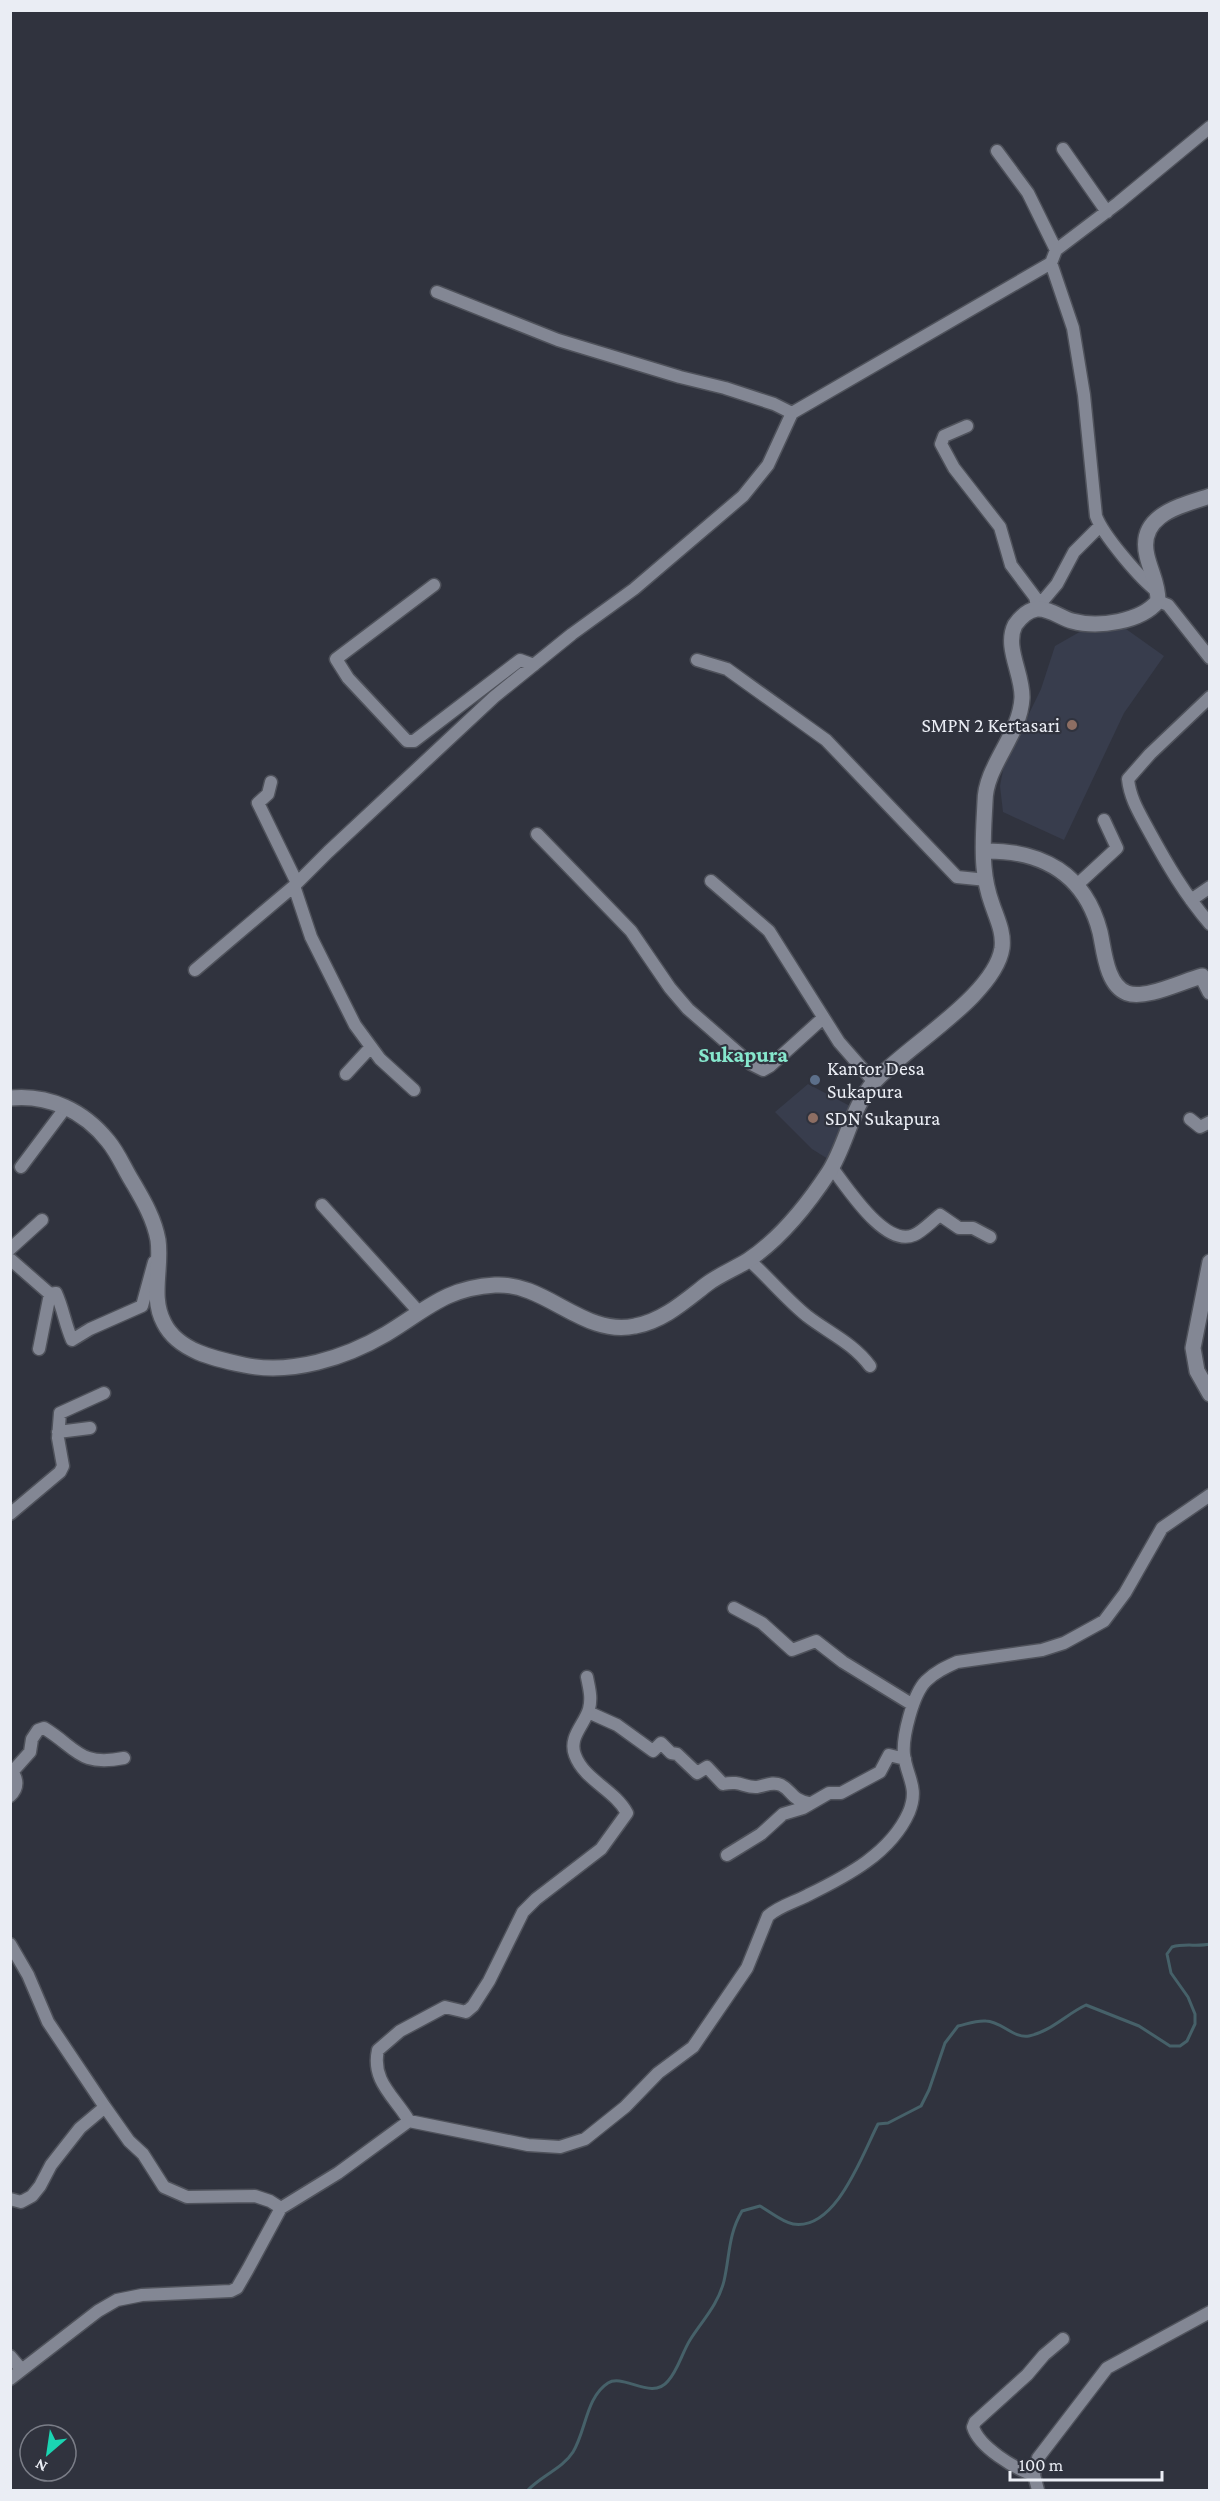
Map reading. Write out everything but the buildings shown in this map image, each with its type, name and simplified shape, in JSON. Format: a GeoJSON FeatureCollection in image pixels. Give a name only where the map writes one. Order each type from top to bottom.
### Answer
{"type":"FeatureCollection","features":[{"type":"Feature","properties":{"kind":"main road"},"geometry":{"type":"LineString","coordinates":[[10,1098],[31,1096],[54,1101],[92,1125],[108,1141],[151,1215],[157,1236],[159,1256],[157,1290],[159,1311],[170,1332],[189,1348],[245,1365],[270,1370],[282,1368],[331,1357],[385,1334],[446,1295],[462,1290],[498,1285],[513,1286],[537,1293],[586,1320],[603,1325],[624,1328],[648,1323],[685,1303],[708,1284],[748,1260],[773,1240],[808,1201],[832,1168],[855,1112],[874,1082],[968,1000],[986,981],[998,963],[1003,944],[987,880],[984,851],[984,797],[987,784],[1015,727],[1021,704],[1020,675],[1011,644],[1011,637],[1020,618],[1039,609],[1074,621],[1094,623],[1138,617],[1150,611],[1158,597],[1158,584],[1146,554],[1145,542],[1152,523],[1168,511],[1209,496]]}},
{"type":"Feature","properties":{"kind":"main road"},"geometry":{"type":"LineString","coordinates":[[984,851],[1016,852],[1031,856],[1055,867],[1078,884],[1097,921],[1102,946],[1113,978],[1117,985],[1127,993],[1153,992],[1206,973],[1209,992]]}},
{"type":"Feature","properties":{"kind":"main road"},"geometry":{"type":"LineString","coordinates":[[1209,1262],[1193,1348],[1197,1371],[1209,1394]]}},
{"type":"Feature","properties":{"kind":"street"},"geometry":{"type":"LineString","coordinates":[[195,970],[296,885],[494,697],[634,589],[743,496],[768,465],[792,413],[1051,263],[1056,250],[1107,212],[1209,127]]}},
{"type":"Feature","properties":{"kind":"street"},"geometry":{"type":"LineString","coordinates":[[1063,149],[1107,212]]}},
{"type":"Feature","properties":{"kind":"street"},"geometry":{"type":"LineString","coordinates":[[997,151],[1028,194],[1056,250]]}},
{"type":"Feature","properties":{"kind":"street"},"geometry":{"type":"LineString","coordinates":[[1051,263],[1073,328],[1084,395],[1096,516],[1100,526],[1158,597],[1168,605],[1209,658]]}},
{"type":"Feature","properties":{"kind":"street"},"geometry":{"type":"LineString","coordinates":[[437,291],[558,340],[680,377],[725,388],[774,404],[792,413]]}},
{"type":"Feature","properties":{"kind":"street"},"geometry":{"type":"LineString","coordinates":[[967,426],[944,436],[941,444],[954,468],[1000,527],[1011,565],[1035,597],[1039,609]]}},
{"type":"Feature","properties":{"kind":"street"},"geometry":{"type":"LineString","coordinates":[[1039,609],[1041,603],[1057,584],[1074,552],[1100,526]]}},
{"type":"Feature","properties":{"kind":"street"},"geometry":{"type":"LineString","coordinates":[[434,585],[336,659],[348,678],[407,741],[414,741],[520,660],[534,665]]}},
{"type":"Feature","properties":{"kind":"street"},"geometry":{"type":"LineString","coordinates":[[698,660],[727,669],[826,740],[957,878],[987,880]]}},
{"type":"Feature","properties":{"kind":"street"},"geometry":{"type":"LineString","coordinates":[[1209,697],[1150,754],[1128,779],[1132,799],[1181,890],[1209,924]]}},
{"type":"Feature","properties":{"kind":"street"},"geometry":{"type":"LineString","coordinates":[[271,782],[267,794],[258,803],[296,885],[311,937],[355,1025],[370,1048],[414,1090]]}},
{"type":"Feature","properties":{"kind":"street"},"geometry":{"type":"LineString","coordinates":[[1078,884],[1118,848],[1104,820]]}},
{"type":"Feature","properties":{"kind":"street"},"geometry":{"type":"LineString","coordinates":[[537,834],[631,931],[670,988],[688,1009],[751,1064],[763,1070],[770,1066],[823,1018]]}},
{"type":"Feature","properties":{"kind":"street"},"geometry":{"type":"LineString","coordinates":[[711,882],[770,931],[839,1042],[874,1082]]}},
{"type":"Feature","properties":{"kind":"street"},"geometry":{"type":"LineString","coordinates":[[1191,900],[1209,887]]}},
{"type":"Feature","properties":{"kind":"street"},"geometry":{"type":"LineString","coordinates":[[346,1074],[370,1048]]}},
{"type":"Feature","properties":{"kind":"street"},"geometry":{"type":"LineString","coordinates":[[21,1167],[66,1107]]}},
{"type":"Feature","properties":{"kind":"street"},"geometry":{"type":"LineString","coordinates":[[1190,1119],[1200,1128],[1209,1122]]}},
{"type":"Feature","properties":{"kind":"street"},"geometry":{"type":"LineString","coordinates":[[832,1168],[870,1215],[891,1234],[903,1237],[914,1235],[940,1215],[959,1228],[973,1227],[990,1237]]}},
{"type":"Feature","properties":{"kind":"street"},"geometry":{"type":"LineString","coordinates":[[321,1205],[419,1312]]}},
{"type":"Feature","properties":{"kind":"street"},"geometry":{"type":"LineString","coordinates":[[10,1250],[42,1220]]}},
{"type":"Feature","properties":{"kind":"street"},"geometry":{"type":"LineString","coordinates":[[50,1294],[56,1293],[58,1297],[72,1340],[90,1329],[142,1306],[154,1262],[159,1256]]}},
{"type":"Feature","properties":{"kind":"street"},"geometry":{"type":"LineString","coordinates":[[10,1259],[50,1294]]}},
{"type":"Feature","properties":{"kind":"street"},"geometry":{"type":"LineString","coordinates":[[748,1260],[804,1313],[824,1329],[850,1344],[870,1366]]}},
{"type":"Feature","properties":{"kind":"street"},"geometry":{"type":"LineString","coordinates":[[39,1349],[50,1294]]}},
{"type":"Feature","properties":{"kind":"street"},"geometry":{"type":"LineString","coordinates":[[10,1514],[60,1472],[63,1466],[58,1432],[60,1413],[104,1393]]}},
{"type":"Feature","properties":{"kind":"street"},"geometry":{"type":"LineString","coordinates":[[58,1432],[90,1428]]}},
{"type":"Feature","properties":{"kind":"street"},"geometry":{"type":"LineString","coordinates":[[587,1677],[591,1691],[588,1712],[578,1729],[573,1745],[574,1754],[579,1764],[621,1802],[627,1813],[601,1849],[536,1899],[523,1912],[489,1981],[473,2006],[466,2012],[445,2007],[400,2031],[378,2050],[376,2072],[389,2095],[410,2121],[528,2145],[560,2147],[585,2139],[602,2127],[658,2073],[693,2047],[747,1968],[768,1916],[865,1862],[897,1836],[913,1800],[913,1785],[905,1759],[904,1741],[913,1705],[924,1683],[945,1668],[972,1659],[1042,1650],[1079,1636],[1104,1621],[1125,1593],[1162,1528],[1209,1496]]}},
{"type":"Feature","properties":{"kind":"street"},"geometry":{"type":"LineString","coordinates":[[734,1608],[762,1623],[792,1650],[816,1641],[843,1662],[913,1705]]}},
{"type":"Feature","properties":{"kind":"street"},"geometry":{"type":"LineString","coordinates":[[588,1712],[617,1725],[653,1751],[661,1743],[697,1773],[707,1767],[723,1784],[736,1781],[756,1787],[769,1783],[781,1785],[798,1800],[809,1803]]}},
{"type":"Feature","properties":{"kind":"street"},"geometry":{"type":"LineString","coordinates":[[10,1796],[16,1789],[16,1778],[12,1770],[30,1752],[32,1739],[38,1730],[44,1728],[79,1755],[88,1759],[110,1761],[124,1758]]}},
{"type":"Feature","properties":{"kind":"street"},"geometry":{"type":"LineString","coordinates":[[727,1855],[761,1834],[783,1814],[829,1793],[841,1793],[880,1772],[889,1755],[905,1759]]}},
{"type":"Feature","properties":{"kind":"street"},"geometry":{"type":"LineString","coordinates":[[10,1944],[28,1975],[48,2022],[105,2107],[129,2141],[143,2154],[164,2187],[176,2194],[204,2198],[255,2196],[270,2201],[280,2208]]}},
{"type":"Feature","properties":{"kind":"street"},"geometry":{"type":"LineString","coordinates":[[10,2199],[21,2202],[32,2196],[51,2165],[80,2128],[105,2107]]}},
{"type":"Feature","properties":{"kind":"street"},"geometry":{"type":"LineString","coordinates":[[10,2379],[117,2300],[142,2295],[231,2291],[237,2288],[280,2208],[338,2173],[410,2121]]}},
{"type":"Feature","properties":{"kind":"street"},"geometry":{"type":"LineString","coordinates":[[1038,2490],[1034,2475],[1038,2458],[1107,2368],[1209,2312]]}},
{"type":"Feature","properties":{"kind":"street"},"geometry":{"type":"LineString","coordinates":[[1034,2475],[1008,2464],[980,2438],[973,2427],[975,2422],[1027,2375],[1044,2355],[1064,2339]]}},
{"type":"Feature","properties":{"kind":"street"},"geometry":{"type":"LineString","coordinates":[[10,2356],[21,2369]]}},
{"type":"Feature","properties":{"kind":"shaded area","name":"SMPN 2 Kertasari"},"geometry":{"type":"Polygon","coordinates":[[[1126,629],[1164,656],[1124,713],[1064,840],[1003,812],[1000,786],[1004,765],[1041,689],[1055,646],[1083,630],[1126,629]]]}},
{"type":"Feature","properties":{"kind":"shaded area","name":"SDN Sukapura"},"geometry":{"type":"Polygon","coordinates":[[[808,1084],[850,1106],[828,1159],[812,1149],[775,1112],[808,1084]]]}},
{"type":"Feature","properties":{"kind":"waterway"},"geometry":{"type":"LineString","coordinates":[[528,2490],[569,2458],[577,2444],[595,2397],[608,2383],[621,2381],[654,2388],[668,2381],[721,2290],[732,2237],[742,2211],[760,2206],[780,2219],[793,2224],[808,2223],[822,2216],[835,2204],[846,2188],[878,2124],[888,2123],[921,2106],[945,2043],[958,2026],[986,2021],[1018,2035],[1029,2036],[1052,2027],[1086,2005],[1139,2026],[1170,2046],[1180,2046],[1187,2041],[1195,2024],[1195,2014],[1188,1997],[1171,1973],[1167,1954],[1172,1947],[1210,1944]]}},
{"type":"Feature","properties":{"kind":"place","name":"SMPN 2 Kertasari"},"geometry":{"type":"Point","coordinates":[1072,725]}},
{"type":"Feature","properties":{"kind":"place","name":"Kantor Desa Sukapura"},"geometry":{"type":"Point","coordinates":[815,1080]}},
{"type":"Feature","properties":{"kind":"place","name":"SDN Sukapura"},"geometry":{"type":"Point","coordinates":[813,1118]}},
{"type":"Feature","properties":{"kind":"district","name":"Sukapura"},"geometry":{"type":"Point","coordinates":[743,1054]}}]}
